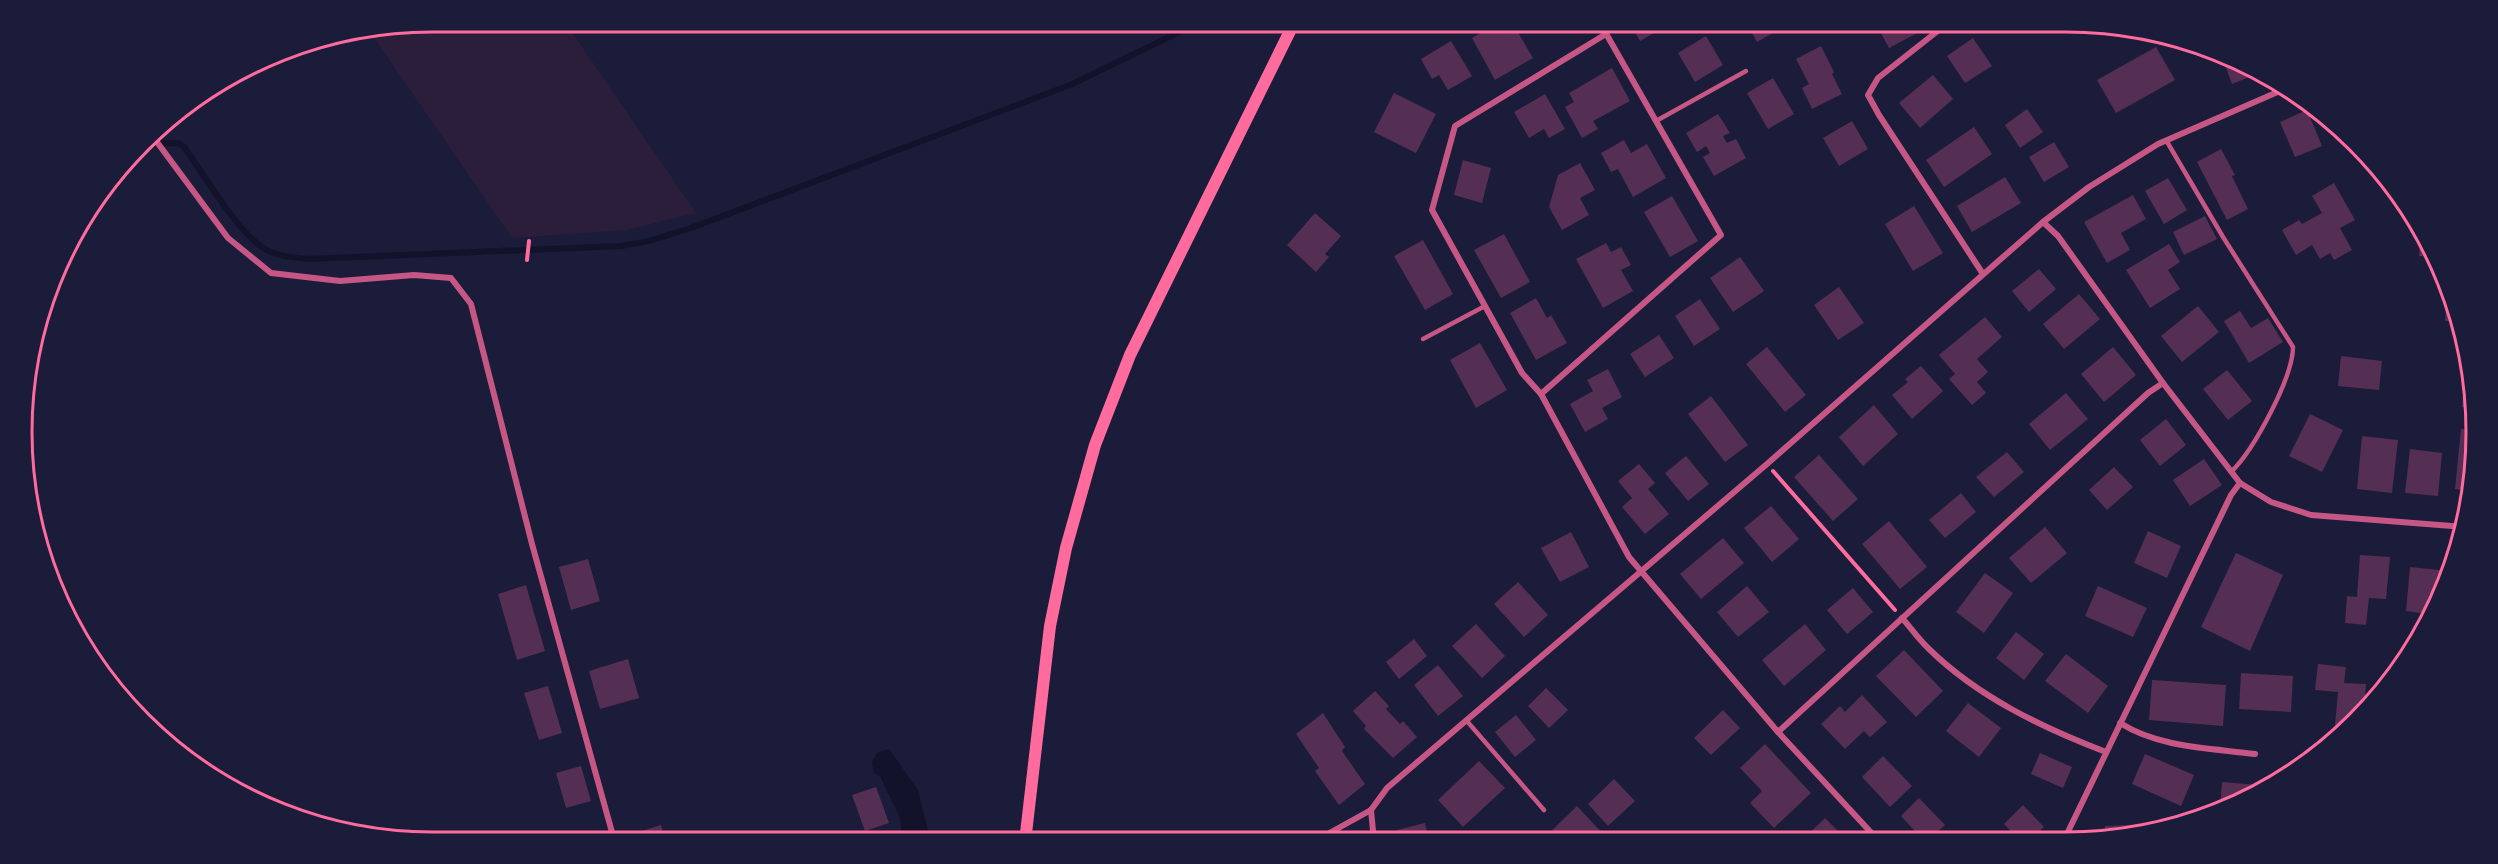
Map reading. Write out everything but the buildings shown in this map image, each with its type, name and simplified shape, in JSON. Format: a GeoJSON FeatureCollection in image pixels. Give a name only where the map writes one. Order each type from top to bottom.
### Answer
{"type":"FeatureCollection","features":[{"type":"Feature","properties":{"kind":"main road"},"geometry":{"type":"LineString","coordinates":[[1026,832],[1050,626],[1066,548],[1095,445],[1130,355],[1290,32]]}},
{"type":"Feature","properties":{"kind":"street"},"geometry":{"type":"LineString","coordinates":[[1934,32],[1878,78],[1868,95],[1983,274]]}},
{"type":"Feature","properties":{"kind":"street"},"geometry":{"type":"LineString","coordinates":[[1541,394],[1721,235],[1606,34],[1455,126],[1432,210],[1522,373],[1541,394],[1629,557],[1778,732],[1871,832]]}},
{"type":"Feature","properties":{"kind":"street"},"geometry":{"type":"LineString","coordinates":[[1332,832],[1371,810],[1387,788],[1767,464],[2043,222],[2089,187],[2166,140],[2278,92]]}},
{"type":"Feature","properties":{"kind":"street"},"geometry":{"type":"LineString","coordinates":[[156,142],[228,238],[271,273],[340,281],[414,275],[452,278],[471,304],[532,544],[612,832]]}},
{"type":"Feature","properties":{"kind":"street"},"geometry":{"type":"LineString","coordinates":[[2043,222],[2058,236],[2163,383],[2240,483],[2271,502],[2311,514],[2455,526]]}},
{"type":"Feature","properties":{"kind":"street"},"geometry":{"type":"LineString","coordinates":[[1778,732],[2148,393],[2163,383]]}},
{"type":"Feature","properties":{"kind":"street"},"geometry":{"type":"LineString","coordinates":[[2068,832],[2231,495],[2240,483]]}},
{"type":"Feature","properties":{"kind":"street"},"geometry":{"type":"LineString","coordinates":[[1902,618],[1928,648],[1958,674],[2054,732],[2106,752]]}},
{"type":"Feature","properties":{"kind":"street"},"geometry":{"type":"LineString","coordinates":[[2120,723],[2136,733],[2159,741],[2255,754]]}},
{"type":"Feature","properties":{"kind":"street"},"geometry":{"type":"LineString","coordinates":[[1371,810],[1373,832]]}},
{"type":"Feature","properties":{"kind":"lane"},"geometry":{"type":"LineString","coordinates":[[1656,121],[1746,71]]}},
{"type":"Feature","properties":{"kind":"lane"},"geometry":{"type":"LineString","coordinates":[[2166,140],[2223,237],[2293,347],[2290,368],[2254,445],[2232,472]]}},
{"type":"Feature","properties":{"kind":"lane"},"geometry":{"type":"LineString","coordinates":[[1423,339],[1485,306]]}},
{"type":"Feature","properties":{"kind":"lane"},"geometry":{"type":"LineString","coordinates":[[1466,720],[1544,810]]}},
{"type":"Feature","properties":{"kind":"path"},"geometry":{"type":"LineString","coordinates":[[527,260],[529,241]]}},
{"type":"Feature","properties":{"kind":"path"},"geometry":{"type":"LineString","coordinates":[[1767,464],[1902,618]]}},
{"type":"Feature","properties":{"kind":"shaded area"},"geometry":{"type":"Polygon","coordinates":[[[406,32],[572,32],[696,213],[627,230],[512,238],[373,36],[406,32]]]}},
{"type":"Feature","properties":{"kind":"shaded area"},"geometry":{"type":"Polygon","coordinates":[[[889,749],[918,790],[927,832],[902,832],[900,818],[880,776],[874,773],[872,762],[877,753],[889,749]]]}},
{"type":"Feature","properties":{"kind":"waterway"},"geometry":{"type":"LineString","coordinates":[[155,144],[178,143],[184,147],[221,201],[252,239],[273,253],[284,256],[308,259],[621,246],[649,241],[691,228],[1070,85],[1180,32]]}}]}
